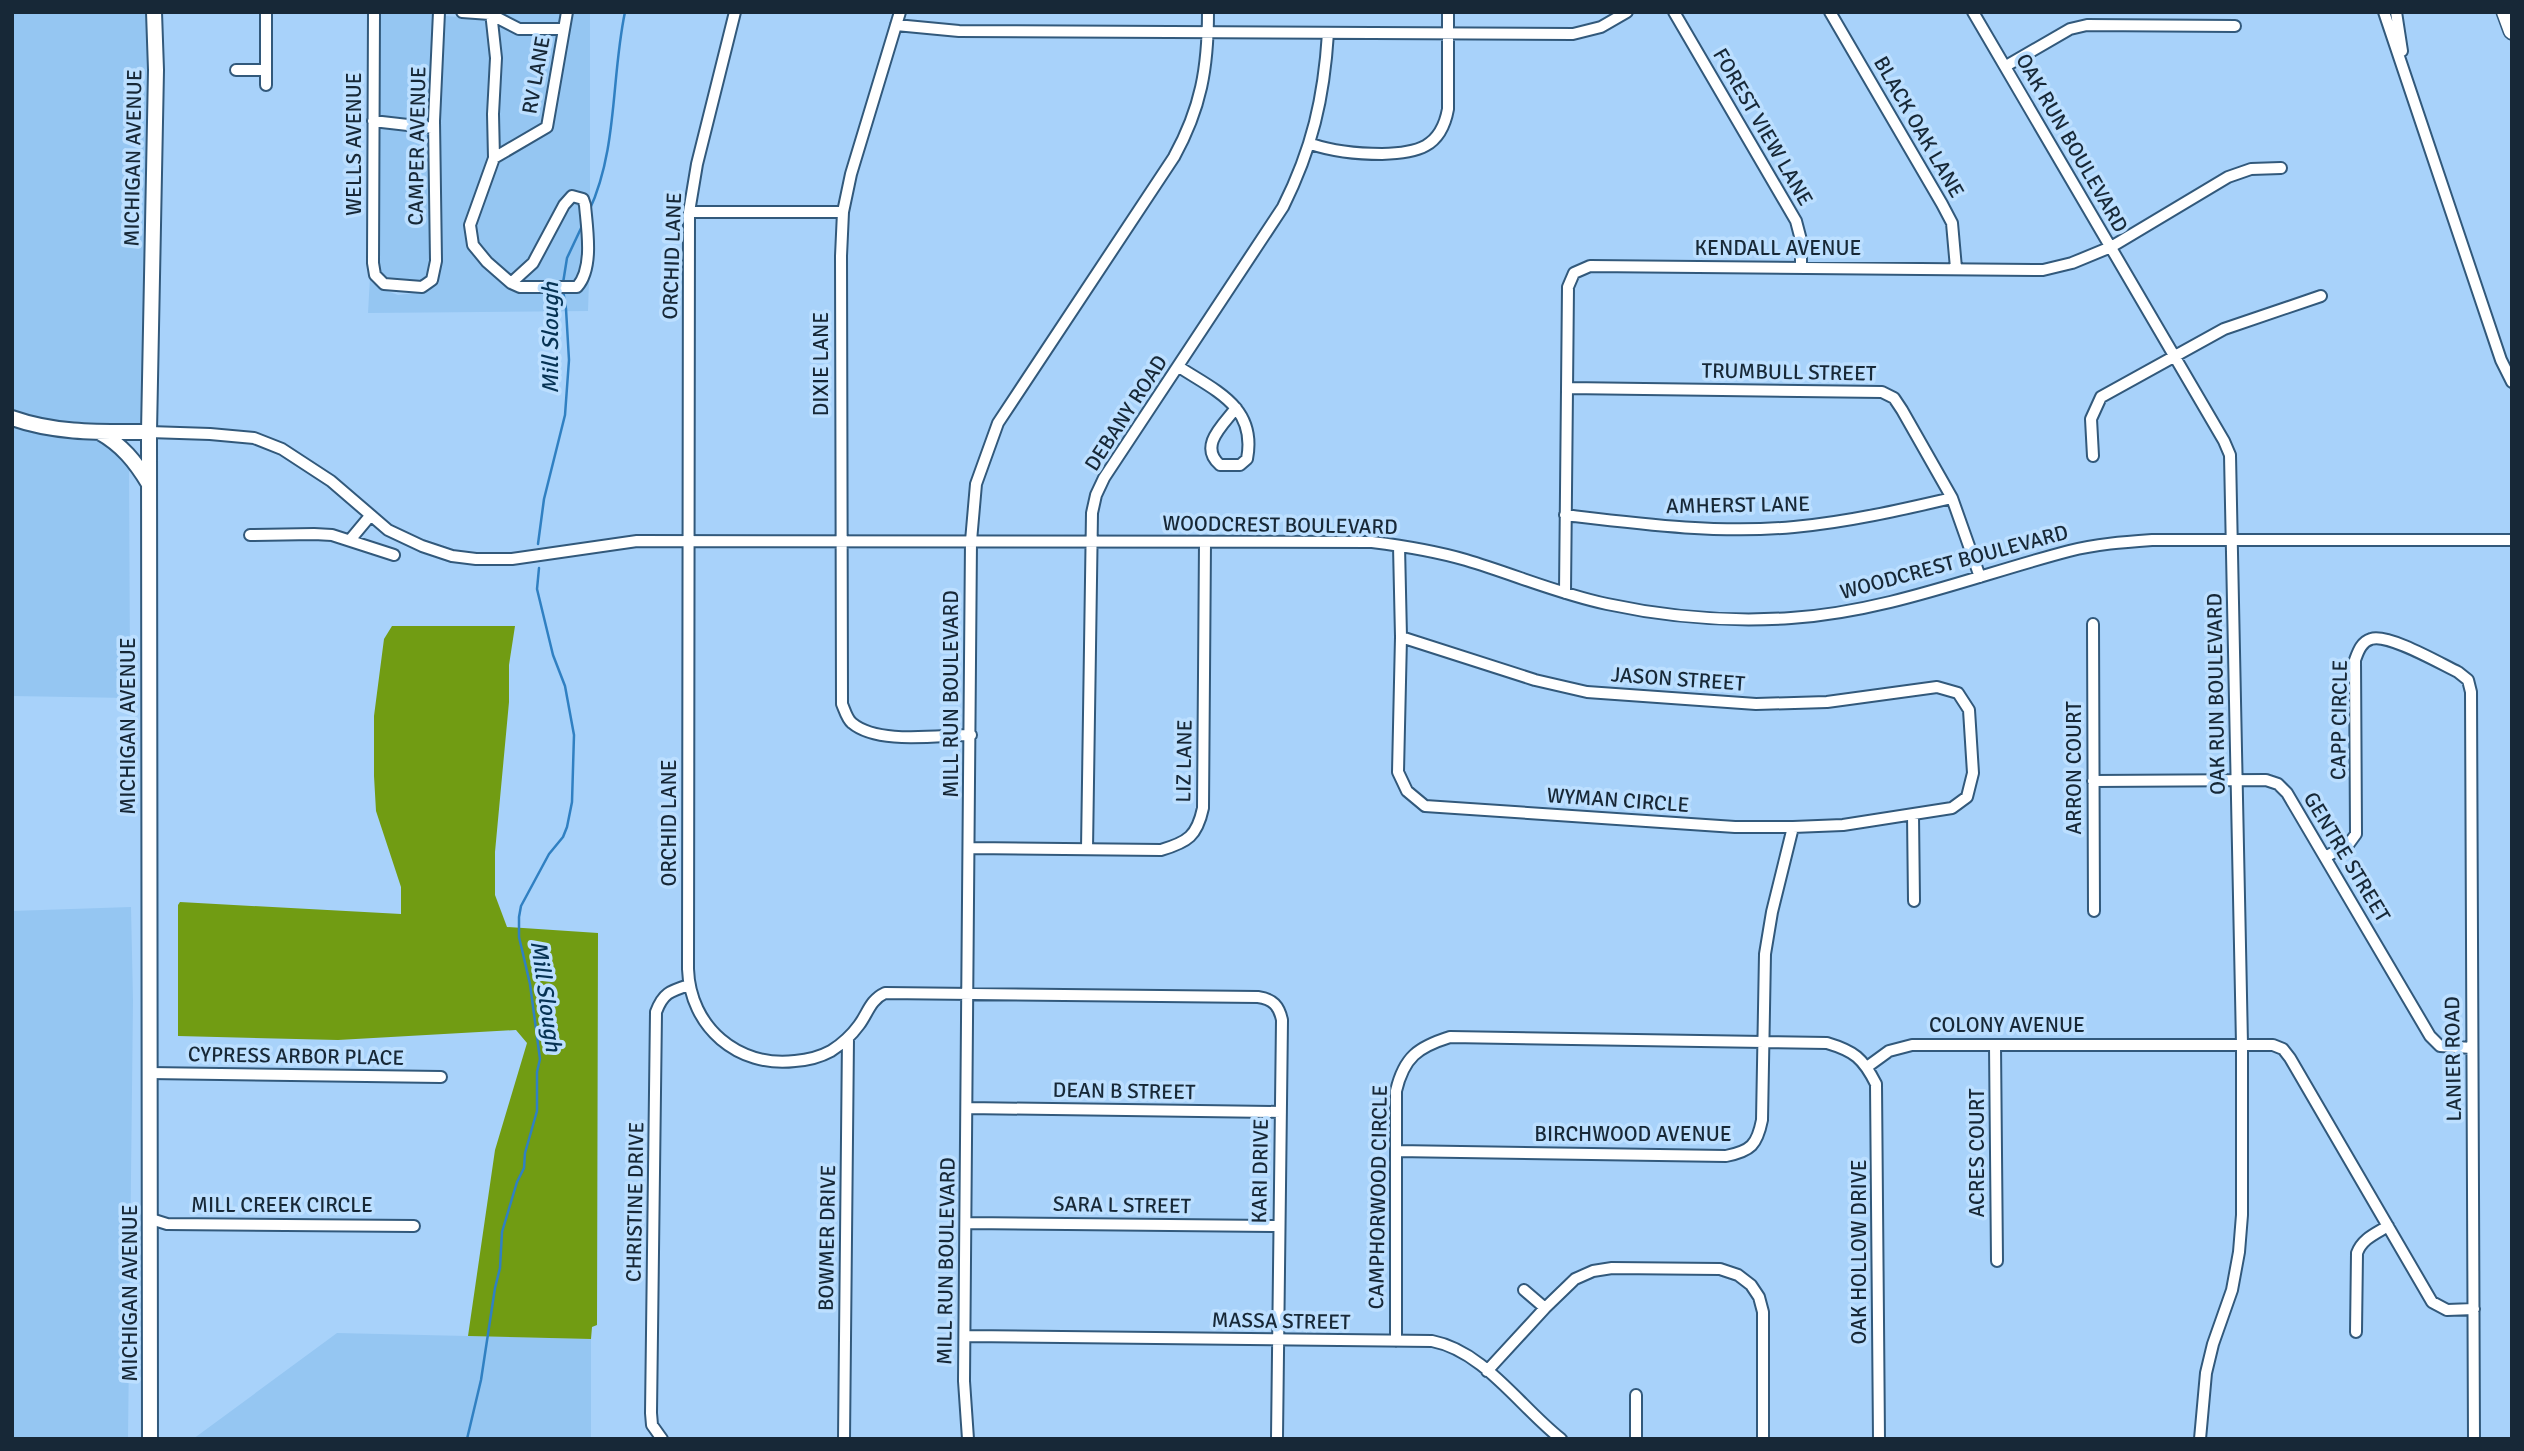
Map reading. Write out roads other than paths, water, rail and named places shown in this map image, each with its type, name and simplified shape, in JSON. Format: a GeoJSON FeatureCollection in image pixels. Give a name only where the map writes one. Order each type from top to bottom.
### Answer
{"type":"FeatureCollection","features":[{"type":"Feature","properties":{"kind":"highway"},"geometry":{"type":"LineString","coordinates":[[2505,12],[2512,31]]}},
{"type":"Feature","properties":{"kind":"main road","name":"MICHIGAN AVENUE"},"geometry":{"type":"LineString","coordinates":[[150,1439],[149,432],[156,70],[154,12]]}},
{"type":"Feature","properties":{"kind":"main road"},"geometry":{"type":"LineString","coordinates":[[12,418],[27,424],[71,431],[149,432]]}},
{"type":"Feature","properties":{"kind":"main road"},"geometry":{"type":"LineString","coordinates":[[97,432],[117,442],[129,453],[149,484]]}},
{"type":"Feature","properties":{"kind":"street"},"geometry":{"type":"LineString","coordinates":[[266,12],[266,85]]}},
{"type":"Feature","properties":{"kind":"street","name":"WELLS AVENUE"},"geometry":{"type":"LineString","coordinates":[[374,12],[375,275],[384,284],[422,287],[432,280]]}},
{"type":"Feature","properties":{"kind":"street","name":"CAMPER AVENUE"},"geometry":{"type":"LineString","coordinates":[[432,280],[436,261],[434,128],[439,12]]}},
{"type":"Feature","properties":{"kind":"street"},"geometry":{"type":"LineString","coordinates":[[463,12],[491,13],[519,29],[564,29]]}},
{"type":"Feature","properties":{"kind":"street","name":"RV LANE"},"geometry":{"type":"LineString","coordinates":[[494,158],[547,127],[567,12]]}},
{"type":"Feature","properties":{"kind":"street","name":"ORCHID LANE"},"geometry":{"type":"LineString","coordinates":[[735,12],[697,164],[689,212],[689,985],[697,1008],[718,1036],[732,1048],[764,1062],[780,1063],[813,1059],[830,1052],[860,1024],[876,997],[885,993],[1258,997],[1275,1003]]}},
{"type":"Feature","properties":{"kind":"street","name":"DIXIE LANE"},"geometry":{"type":"LineString","coordinates":[[900,12],[851,174],[843,212],[840,541],[842,704],[849,721],[864,731],[880,736],[971,735]]}},
{"type":"Feature","properties":{"kind":"street","name":"MILL RUN BOULEVARD"},"geometry":{"type":"LineString","coordinates":[[968,1439],[965,1336],[971,541],[976,484],[998,423],[1174,157],[1189,129],[1205,77],[1208,12]]}},
{"type":"Feature","properties":{"kind":"street"},"geometry":{"type":"LineString","coordinates":[[1311,144],[1352,154],[1405,153],[1428,145],[1437,137],[1446,123],[1448,109],[1448,12]]}},
{"type":"Feature","properties":{"kind":"street"},"geometry":{"type":"LineString","coordinates":[[896,25],[959,31],[1573,34],[1601,27],[1627,12]]}},
{"type":"Feature","properties":{"kind":"street","name":"FOREST VIEW LANE"},"geometry":{"type":"LineString","coordinates":[[1674,12],[1796,221],[1801,240],[1801,267]]}},
{"type":"Feature","properties":{"kind":"street","name":"BLACK OAK LANE"},"geometry":{"type":"LineString","coordinates":[[1830,12],[1952,223],[1956,268]]}},
{"type":"Feature","properties":{"kind":"street","name":"OAK RUN BOULEVARD"},"geometry":{"type":"LineString","coordinates":[[1973,12],[2230,455],[2242,1044],[2242,1215],[2232,1290],[2206,1373],[2200,1439]]}},
{"type":"Feature","properties":{"kind":"street"},"geometry":{"type":"LineString","coordinates":[[2384,12],[2501,360],[2512,382]]}},
{"type":"Feature","properties":{"kind":"street"},"geometry":{"type":"LineString","coordinates":[[2396,12],[2406,78]]}},
{"type":"Feature","properties":{"kind":"street"},"geometry":{"type":"LineString","coordinates":[[491,13],[496,58],[494,158],[470,225],[473,245],[487,262],[512,283],[520,287],[577,287],[584,279],[587,263],[585,205],[583,199],[578,196],[567,200],[533,264],[512,283]]}},
{"type":"Feature","properties":{"kind":"street"},"geometry":{"type":"LineString","coordinates":[[2006,66],[2070,29],[2087,24],[2235,26]]}},
{"type":"Feature","properties":{"kind":"street","name":"DEBANY ROAD"},"geometry":{"type":"LineString","coordinates":[[1087,849],[1091,513],[1096,495],[1104,478],[1283,207],[1311,144],[1322,92],[1328,33]]}},
{"type":"Feature","properties":{"kind":"street"},"geometry":{"type":"LineString","coordinates":[[236,70],[266,71]]}},
{"type":"Feature","properties":{"kind":"street"},"geometry":{"type":"LineString","coordinates":[[373,121],[434,128]]}},
{"type":"Feature","properties":{"kind":"street","name":"KENDALL AVENUE"},"geometry":{"type":"LineString","coordinates":[[1565,593],[1568,287],[1574,273],[1590,266],[2043,270],[2072,263],[2111,247],[2228,177],[2252,169],[2281,168]]}},
{"type":"Feature","properties":{"kind":"street"},"geometry":{"type":"LineString","coordinates":[[689,212],[843,212]]}},
{"type":"Feature","properties":{"kind":"street"},"geometry":{"type":"LineString","coordinates":[[2093,456],[2091,419],[2101,397],[2224,329],[2321,296]]}},
{"type":"Feature","properties":{"kind":"street"},"geometry":{"type":"LineString","coordinates":[[1179,367],[1226,398],[1236,408],[1246,421],[1247,459],[1240,465],[1220,465],[1212,458],[1210,449],[1213,438],[1236,408]]}},
{"type":"Feature","properties":{"kind":"street","name":"TRUMBULL STREET"},"geometry":{"type":"LineString","coordinates":[[1567,388],[1882,392],[1894,398],[1898,404],[1952,498],[1980,577]]}},
{"type":"Feature","properties":{"kind":"street","name":"WOODCREST BOULEVARD"},"geometry":{"type":"LineString","coordinates":[[149,432],[254,439],[282,449],[331,481],[388,530],[452,556],[476,559],[520,558],[625,542],[1372,542],[1399,545],[1465,560],[1606,604],[1695,618],[1792,618],[1836,613],[1885,603],[2071,551],[2119,542],[2233,539],[2512,540]]}},
{"type":"Feature","properties":{"kind":"street","name":"AMHERST LANE"},"geometry":{"type":"LineString","coordinates":[[1565,515],[1662,526],[1727,529],[1793,527],[1875,516],[1952,498]]}},
{"type":"Feature","properties":{"kind":"street"},"geometry":{"type":"LineString","coordinates":[[350,540],[370,516]]}},
{"type":"Feature","properties":{"kind":"street"},"geometry":{"type":"LineString","coordinates":[[250,535],[314,534],[350,540],[394,555]]}},
{"type":"Feature","properties":{"kind":"street","name":"LIZ LANE"},"geometry":{"type":"LineString","coordinates":[[970,848],[1161,850],[1179,844],[1199,826],[1203,808],[1205,541]]}},
{"type":"Feature","properties":{"kind":"street","name":"WYMAN CIRCLE"},"geometry":{"type":"LineString","coordinates":[[1399,545],[1401,637],[1398,772],[1407,792],[1425,806],[1735,827],[1843,825],[1952,808],[1967,797],[1973,773],[1969,710],[1958,692]]}},
{"type":"Feature","properties":{"kind":"street","name":"ARRON COURT"},"geometry":{"type":"LineString","coordinates":[[2093,624],[2094,911]]}},
{"type":"Feature","properties":{"kind":"street","name":"JASON STREET"},"geometry":{"type":"LineString","coordinates":[[1401,637],[1535,680],[1587,692],[1756,704],[1827,702],[1937,687],[1958,692]]}},
{"type":"Feature","properties":{"kind":"street","name":"CAPP CIRCLE"},"geometry":{"type":"LineString","coordinates":[[2325,857],[2347,845],[2356,834],[2356,660],[2360,647],[2370,639],[2384,638],[2458,672],[2469,680]]}},
{"type":"Feature","properties":{"kind":"street","name":"LANIER ROAD"},"geometry":{"type":"LineString","coordinates":[[2469,680],[2472,747],[2474,1439]]}},
{"type":"Feature","properties":{"kind":"street","name":"GENTRE STREET"},"geometry":{"type":"LineString","coordinates":[[2093,781],[2266,780],[2278,784],[2287,793],[2430,1036],[2440,1046],[2472,1048]]}},
{"type":"Feature","properties":{"kind":"street"},"geometry":{"type":"LineString","coordinates":[[1913,815],[1914,901]]}},
{"type":"Feature","properties":{"kind":"street","name":"BIRCHWOOD AVENUE"},"geometry":{"type":"LineString","coordinates":[[1396,1151],[1726,1156],[1751,1148],[1759,1137],[1762,1120],[1765,954],[1772,912],[1793,827]]}},
{"type":"Feature","properties":{"kind":"street","name":"CHRISTINE DRIVE"},"geometry":{"type":"LineString","coordinates":[[660,1437],[652,1425],[656,1012],[660,1000],[671,991],[689,985]]}},
{"type":"Feature","properties":{"kind":"street","name":"KARI DRIVE"},"geometry":{"type":"LineString","coordinates":[[1275,1003],[1280,1009],[1282,1020],[1277,1437]]}},
{"type":"Feature","properties":{"kind":"street","name":"CAMPHORWOOD CIRCLE"},"geometry":{"type":"LineString","coordinates":[[1396,1341],[1396,1091],[1399,1075],[1410,1057],[1428,1044],[1450,1037],[1763,1042]]}},
{"type":"Feature","properties":{"kind":"street","name":"BOWMER DRIVE"},"geometry":{"type":"LineString","coordinates":[[844,1439],[848,1038]]}},
{"type":"Feature","properties":{"kind":"street"},"geometry":{"type":"LineString","coordinates":[[1763,1042],[1827,1043],[1849,1049],[1867,1066]]}},
{"type":"Feature","properties":{"kind":"street","name":"COLONY AVENUE"},"geometry":{"type":"LineString","coordinates":[[1867,1066],[1889,1051],[1912,1045],[2242,1044],[2273,1045],[2283,1049],[2432,1302],[2447,1310],[2474,1309]]}},
{"type":"Feature","properties":{"kind":"street","name":"ACRES COURT"},"geometry":{"type":"LineString","coordinates":[[1995,1045],[1997,1261]]}},
{"type":"Feature","properties":{"kind":"street","name":"OAK HOLLOW DRIVE"},"geometry":{"type":"LineString","coordinates":[[1867,1066],[1876,1084],[1878,1101],[1879,1439]]}},
{"type":"Feature","properties":{"kind":"street","name":"CYPRESS ARBOR PLACE"},"geometry":{"type":"LineString","coordinates":[[149,1073],[442,1077]]}},
{"type":"Feature","properties":{"kind":"street","name":"DEAN B STREET"},"geometry":{"type":"LineString","coordinates":[[967,1108],[1280,1112]]}},
{"type":"Feature","properties":{"kind":"street","name":"MILL CREEK CIRCLE"},"geometry":{"type":"LineString","coordinates":[[151,1219],[167,1224],[414,1226]]}},
{"type":"Feature","properties":{"kind":"street","name":"SARA L STREET"},"geometry":{"type":"LineString","coordinates":[[966,1223],[1279,1226]]}},
{"type":"Feature","properties":{"kind":"street"},"geometry":{"type":"LineString","coordinates":[[2356,1332],[2357,1253],[2368,1237],[2388,1226]]}},
{"type":"Feature","properties":{"kind":"street"},"geometry":{"type":"LineString","coordinates":[[1487,1371],[1575,1279],[1593,1271],[1612,1268],[1720,1269],[1738,1275],[1755,1291],[1763,1312],[1763,1439]]}},
{"type":"Feature","properties":{"kind":"street"},"geometry":{"type":"LineString","coordinates":[[1524,1290],[1545,1308]]}},
{"type":"Feature","properties":{"kind":"street","name":"MASSA STREET"},"geometry":{"type":"LineString","coordinates":[[965,1336],[1432,1341],[1462,1351],[1561,1439]]}},
{"type":"Feature","properties":{"kind":"street"},"geometry":{"type":"LineString","coordinates":[[1636,1395],[1636,1439]]}},
{"type":"Feature","properties":{"kind":"waterway","name":"Mill Slough"},"geometry":{"type":"LineString","coordinates":[[589,211],[605,163],[625,12]]}},
{"type":"Feature","properties":{"kind":"waterway","name":"Mill Slough"},"geometry":{"type":"LineString","coordinates":[[563,283],[567,258],[583,224]]}},
{"type":"Feature","properties":{"kind":"waterway","name":"Mill Slough"},"geometry":{"type":"LineString","coordinates":[[538,544],[544,499],[565,415],[569,360],[563,290]]}},
{"type":"Feature","properties":{"kind":"waterway","name":"Mill Slough"},"geometry":{"type":"LineString","coordinates":[[467,1439],[481,1380],[500,1268],[502,1232],[524,1168],[525,1153],[537,1111],[537,1072],[540,1059],[530,984],[519,937],[519,917],[521,906],[549,854],[563,837],[572,802],[574,735],[565,686],[553,655],[537,589],[539,568]]}}]}
